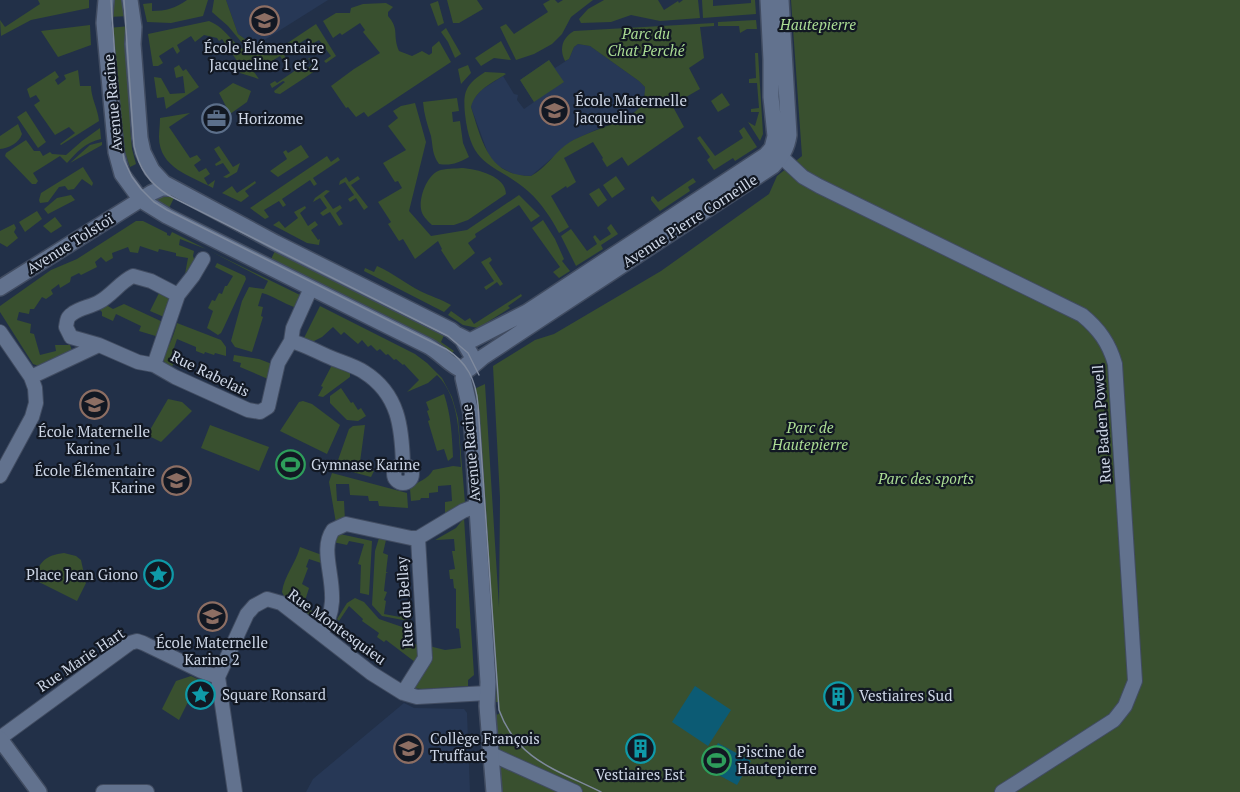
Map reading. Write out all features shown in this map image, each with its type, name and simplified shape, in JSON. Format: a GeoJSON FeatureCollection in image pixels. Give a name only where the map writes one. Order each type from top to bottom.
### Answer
{"type":"FeatureCollection","features":[{"type":"Feature","properties":{"kind":"street","name":"Avenue Racine"},"geometry":{"type":"LineString","coordinates":[[106,0],[104,23],[116,152],[122,174],[141,200],[167,216],[435,350],[456,368],[471,363]]}},
{"type":"Feature","properties":{"kind":"street","name":"Avenue Racine"},"geometry":{"type":"LineString","coordinates":[[130,0],[134,27],[133,44],[140,138],[143,152],[152,170],[164,183],[276,243],[458,335],[471,363],[464,386],[471,413],[494,792]]}},
{"type":"Feature","properties":{"kind":"street"},"geometry":{"type":"LineString","coordinates":[[768,0],[771,98],[777,153],[787,147],[789,135],[781,0]]}},
{"type":"Feature","properties":{"kind":"street","name":"Rue Baden Powell"},"geometry":{"type":"LineString","coordinates":[[777,153],[803,177],[819,186],[1009,278],[1020,294],[1045,306],[1065,307],[1082,315],[1105,339],[1115,364],[1135,681],[1125,705],[1114,720],[1002,792]]}},
{"type":"Feature","properties":{"kind":"street","name":"Avenue Pierre Corneille"},"geometry":{"type":"LineString","coordinates":[[458,335],[470,341],[527,312],[766,155],[777,153],[773,166],[471,363]]}},
{"type":"Feature","properties":{"kind":"street"},"geometry":{"type":"LineString","coordinates":[[141,200],[150,186],[152,170]]}},
{"type":"Feature","properties":{"kind":"street"},"geometry":{"type":"LineString","coordinates":[[141,200],[158,189],[173,188]]}},
{"type":"Feature","properties":{"kind":"street","name":"Avenue Tolstoï"},"geometry":{"type":"LineString","coordinates":[[0,288],[141,200]]}},
{"type":"Feature","properties":{"kind":"street","name":"Rue Rabelais"},"geometry":{"type":"LineString","coordinates":[[154,365],[178,295],[203,259]]}},
{"type":"Feature","properties":{"kind":"street","name":"Rue Rabelais"},"geometry":{"type":"LineString","coordinates":[[178,295],[151,281],[133,276],[98,303],[73,313],[68,318],[66,327],[72,337],[99,345],[138,362],[154,365],[221,399],[248,410],[260,412],[268,407],[278,363],[291,341],[293,328],[311,288]]}},
{"type":"Feature","properties":{"kind":"street"},"geometry":{"type":"LineString","coordinates":[[471,363],[517,327],[527,312]]}},
{"type":"Feature","properties":{"kind":"street"},"geometry":{"type":"LineString","coordinates":[[0,332],[31,377],[36,395],[34,410],[0,476]]}},
{"type":"Feature","properties":{"kind":"street"},"geometry":{"type":"LineString","coordinates":[[291,341],[361,370],[374,379],[392,402],[399,416],[403,465]]}},
{"type":"Feature","properties":{"kind":"street"},"geometry":{"type":"LineString","coordinates":[[31,377],[99,345]]}},
{"type":"Feature","properties":{"kind":"street","name":"Rue du Bellay"},"geometry":{"type":"LineString","coordinates":[[321,633],[332,611],[331,570],[326,547],[333,530],[346,524],[418,538],[463,511],[476,506]]}},
{"type":"Feature","properties":{"kind":"street","name":"Rue du Bellay"},"geometry":{"type":"LineString","coordinates":[[403,693],[425,658],[418,538]]}},
{"type":"Feature","properties":{"kind":"street","name":"Rue Montesquieu"},"geometry":{"type":"LineString","coordinates":[[218,677],[248,614],[261,601],[267,599],[281,603],[371,672],[403,693],[417,697],[487,693]]}},
{"type":"Feature","properties":{"kind":"street","name":"Rue Marie Hart"},"geometry":{"type":"LineString","coordinates":[[0,738],[130,643],[137,641],[201,672],[218,677]]}},
{"type":"Feature","properties":{"kind":"street"},"geometry":{"type":"LineString","coordinates":[[218,677],[235,792]]}},
{"type":"Feature","properties":{"kind":"street"},"geometry":{"type":"LineString","coordinates":[[0,738],[39,792]]}},
{"type":"Feature","properties":{"kind":"street"},"geometry":{"type":"LineString","coordinates":[[491,754],[557,787],[574,792]]}},
{"type":"Feature","properties":{"kind":"street"},"geometry":{"type":"LineString","coordinates":[[102,792],[147,792]]}},
{"type":"Feature","properties":{"kind":"shaded area","name":"École Élémentaire Jacqueline 1 et 2"},"geometry":{"type":"Polygon","coordinates":[[[226,0],[328,0],[258,44],[252,44],[238,34],[226,0]]]}},
{"type":"Feature","properties":{"kind":"shaded area","name":"École Maternelle Jacqueline"},"geometry":{"type":"Polygon","coordinates":[[[578,44],[590,46],[645,87],[640,107],[572,141],[531,176],[516,175],[500,167],[490,159],[471,107],[472,101],[481,90],[503,76],[514,94],[518,95],[517,100],[524,109],[534,102],[520,80],[549,60],[555,68],[569,59],[574,47],[578,44]]]}},
{"type":"Feature","properties":{"kind":"shaded area"},"geometry":{"type":"Polygon","coordinates":[[[695,686],[731,710],[708,746],[672,722],[695,686]]]}},
{"type":"Feature","properties":{"kind":"shaded area","name":"Collège François Truffaut"},"geometry":{"type":"Polygon","coordinates":[[[404,703],[414,708],[464,709],[467,713],[470,792],[306,792],[313,779],[404,703]]]}},
{"type":"Feature","properties":{"kind":"shaded area"},"geometry":{"type":"Polygon","coordinates":[[[718,743],[751,761],[737,785],[704,767],[718,743]]]}},
{"type":"Feature","properties":{"kind":"green space"},"geometry":{"type":"Polygon","coordinates":[[[38,0],[89,0],[89,8],[31,20],[1,36],[0,20],[5,27],[40,4],[38,0]]]}},
{"type":"Feature","properties":{"kind":"green space"},"geometry":{"type":"Polygon","coordinates":[[[109,0],[127,0],[130,16],[108,17],[109,0]]]}},
{"type":"Feature","properties":{"kind":"green space"},"geometry":{"type":"Polygon","coordinates":[[[187,0],[208,0],[203,16],[171,23],[147,22],[143,4],[152,3],[152,11],[157,11],[175,7],[187,0]]]}},
{"type":"Feature","properties":{"kind":"green space"},"geometry":{"type":"Polygon","coordinates":[[[214,0],[226,0],[238,34],[252,44],[243,44],[212,12],[214,0]]]}},
{"type":"Feature","properties":{"kind":"green space"},"geometry":{"type":"Polygon","coordinates":[[[447,0],[477,0],[483,9],[459,23],[453,23],[447,0]]]}},
{"type":"Feature","properties":{"kind":"green space"},"geometry":{"type":"Polygon","coordinates":[[[550,0],[558,3],[563,0],[593,0],[571,17],[562,34],[552,44],[534,54],[516,60],[500,27],[506,24],[514,34],[548,12],[543,4],[550,0]]]}},
{"type":"Feature","properties":{"kind":"green space"},"geometry":{"type":"Polygon","coordinates":[[[604,0],[658,0],[664,10],[678,1],[679,3],[683,0],[698,0],[700,18],[660,21],[631,15],[611,22],[581,23],[579,19],[588,9],[604,0]]]}},
{"type":"Feature","properties":{"kind":"green space"},"geometry":{"type":"Polygon","coordinates":[[[702,0],[713,0],[713,6],[751,3],[751,0],[755,0],[756,14],[703,18],[702,0]]]}},
{"type":"Feature","properties":{"kind":"green space","name":"Parc des sports"},"geometry":{"type":"Polygon","coordinates":[[[791,0],[1240,0],[1240,792],[500,792],[499,740],[495,715],[499,714],[499,702],[493,702],[472,390],[485,384],[499,607],[500,498],[493,366],[535,340],[554,334],[661,271],[769,194],[777,176],[802,156],[791,0]]]}},
{"type":"Feature","properties":{"kind":"green space"},"geometry":{"type":"Polygon","coordinates":[[[438,1],[444,23],[438,26],[430,4],[438,1]]]}},
{"type":"Feature","properties":{"kind":"green space"},"geometry":{"type":"Polygon","coordinates":[[[386,3],[393,7],[388,12],[388,16],[394,25],[399,51],[412,56],[422,51],[429,55],[432,53],[432,47],[439,41],[451,62],[368,117],[364,112],[356,117],[348,107],[346,108],[331,86],[380,53],[363,32],[365,30],[360,23],[333,38],[323,21],[336,13],[350,13],[351,8],[363,4],[386,3]]]}},
{"type":"Feature","properties":{"kind":"green space"},"geometry":{"type":"Polygon","coordinates":[[[756,20],[757,29],[747,29],[740,33],[739,26],[718,26],[718,22],[756,20]]]}},
{"type":"Feature","properties":{"kind":"green space"},"geometry":{"type":"Polygon","coordinates":[[[209,21],[222,29],[236,44],[256,55],[286,44],[316,24],[336,56],[326,63],[324,61],[331,56],[319,40],[312,44],[308,38],[283,53],[287,60],[284,62],[280,56],[254,72],[259,79],[240,73],[242,68],[222,39],[219,41],[217,38],[204,35],[195,42],[191,36],[177,45],[180,51],[177,54],[173,47],[159,56],[163,63],[153,66],[148,34],[209,21]]]}},
{"type":"Feature","properties":{"kind":"green space","name":"Parc du Chat Perché"},"geometry":{"type":"Polygon","coordinates":[[[714,23],[714,26],[700,27],[704,58],[689,68],[700,89],[672,105],[684,127],[628,166],[622,157],[607,167],[593,142],[564,158],[576,182],[551,196],[569,227],[559,233],[546,211],[533,196],[517,182],[487,163],[473,146],[468,132],[464,100],[469,85],[485,72],[506,74],[480,91],[471,107],[483,144],[496,163],[505,170],[531,176],[542,169],[570,142],[633,113],[644,98],[645,87],[639,81],[590,46],[578,44],[574,47],[569,59],[565,61],[562,52],[563,44],[570,34],[574,31],[714,23]]]}},
{"type":"Feature","properties":{"kind":"green space"},"geometry":{"type":"Polygon","coordinates":[[[90,25],[91,45],[58,57],[41,31],[90,25]]]}},
{"type":"Feature","properties":{"kind":"green space"},"geometry":{"type":"Polygon","coordinates":[[[130,26],[136,123],[130,127],[136,164],[130,167],[125,152],[123,132],[118,135],[108,28],[130,26]]]}},
{"type":"Feature","properties":{"kind":"green space"},"geometry":{"type":"Polygon","coordinates":[[[446,28],[461,54],[455,58],[441,32],[446,28]]]}},
{"type":"Feature","properties":{"kind":"green space"},"geometry":{"type":"Polygon","coordinates":[[[501,41],[511,60],[494,58],[481,66],[475,58],[501,41]]]}},
{"type":"Feature","properties":{"kind":"green space"},"geometry":{"type":"Polygon","coordinates":[[[755,53],[758,53],[763,134],[760,141],[748,122],[755,126],[759,112],[751,112],[751,109],[759,108],[757,83],[749,83],[749,79],[756,78],[755,53]]]}},
{"type":"Feature","properties":{"kind":"green space"},"geometry":{"type":"Polygon","coordinates":[[[308,58],[317,65],[315,71],[280,94],[275,93],[274,91],[285,82],[272,88],[270,84],[275,81],[277,83],[299,68],[302,72],[312,65],[308,58]]]}},
{"type":"Feature","properties":{"kind":"green space"},"geometry":{"type":"Polygon","coordinates":[[[549,60],[564,82],[534,102],[520,80],[549,60]]]}},
{"type":"Feature","properties":{"kind":"green space"},"geometry":{"type":"Polygon","coordinates":[[[179,65],[183,71],[186,69],[199,87],[166,109],[164,97],[157,98],[154,77],[161,78],[170,94],[185,93],[183,76],[176,78],[174,68],[179,65]]]}},
{"type":"Feature","properties":{"kind":"green space"},"geometry":{"type":"Polygon","coordinates":[[[468,65],[471,73],[461,84],[458,69],[468,65]]]}},
{"type":"Feature","properties":{"kind":"green space"},"geometry":{"type":"Polygon","coordinates":[[[78,70],[80,86],[91,86],[99,121],[61,145],[75,133],[69,127],[55,135],[34,105],[40,101],[36,95],[30,98],[27,89],[55,71],[59,77],[55,80],[58,85],[66,79],[64,75],[78,70]]]}},
{"type":"Feature","properties":{"kind":"green space"},"geometry":{"type":"Polygon","coordinates":[[[233,83],[251,91],[247,102],[230,114],[219,93],[233,83]]]}},
{"type":"Feature","properties":{"kind":"green space"},"geometry":{"type":"Polygon","coordinates":[[[722,93],[730,105],[718,112],[711,101],[722,93]]]}},
{"type":"Feature","properties":{"kind":"green space"},"geometry":{"type":"Polygon","coordinates":[[[457,98],[459,111],[452,112],[453,122],[460,121],[463,143],[469,157],[454,164],[439,164],[434,154],[423,102],[457,98]]]}},
{"type":"Feature","properties":{"kind":"green space"},"geometry":{"type":"Polygon","coordinates":[[[415,103],[426,142],[409,211],[431,236],[467,230],[519,195],[540,216],[531,222],[519,205],[475,234],[476,237],[468,243],[475,253],[454,270],[438,241],[415,259],[403,239],[399,241],[388,224],[391,222],[378,202],[402,188],[398,181],[395,182],[383,163],[406,150],[388,126],[398,118],[393,111],[401,106],[415,103]]]}},
{"type":"Feature","properties":{"kind":"green space"},"geometry":{"type":"Polygon","coordinates":[[[26,111],[46,142],[38,148],[17,117],[26,111]]]}},
{"type":"Feature","properties":{"kind":"green space"},"geometry":{"type":"Polygon","coordinates":[[[190,113],[169,127],[190,158],[197,155],[201,160],[194,165],[199,172],[206,168],[210,174],[204,178],[208,185],[215,180],[213,188],[186,175],[170,164],[160,148],[160,118],[190,113]]]}},
{"type":"Feature","properties":{"kind":"green space"},"geometry":{"type":"Polygon","coordinates":[[[18,124],[22,134],[19,140],[0,149],[0,136],[18,124]]]}},
{"type":"Feature","properties":{"kind":"green space"},"geometry":{"type":"Polygon","coordinates":[[[744,127],[757,147],[735,161],[733,158],[714,170],[707,160],[710,157],[697,138],[700,136],[715,156],[743,138],[739,131],[744,127]]]}},
{"type":"Feature","properties":{"kind":"green space"},"geometry":{"type":"Polygon","coordinates":[[[100,128],[101,139],[86,145],[67,163],[60,156],[33,173],[38,181],[36,184],[32,184],[5,156],[26,140],[34,151],[40,151],[43,156],[50,152],[66,155],[100,128]]]}},
{"type":"Feature","properties":{"kind":"green space"},"geometry":{"type":"Polygon","coordinates":[[[102,142],[102,145],[70,163],[90,145],[102,142]]]}},
{"type":"Feature","properties":{"kind":"green space"},"geometry":{"type":"Polygon","coordinates":[[[301,145],[309,157],[278,177],[270,171],[287,159],[283,152],[286,150],[288,153],[301,145]]]}},
{"type":"Feature","properties":{"kind":"green space"},"geometry":{"type":"Polygon","coordinates":[[[219,146],[233,167],[240,163],[237,172],[227,178],[223,177],[230,173],[223,163],[216,166],[215,164],[221,160],[214,149],[219,146]]]}},
{"type":"Feature","properties":{"kind":"green space"},"geometry":{"type":"Polygon","coordinates":[[[327,156],[331,162],[338,157],[340,160],[313,178],[317,184],[314,186],[310,180],[282,199],[286,205],[283,207],[279,201],[264,210],[269,217],[265,219],[250,208],[327,156]]]}},
{"type":"Feature","properties":{"kind":"green space"},"geometry":{"type":"Polygon","coordinates":[[[83,167],[93,183],[92,186],[82,179],[74,189],[59,187],[48,202],[40,203],[41,193],[83,167]]]}},
{"type":"Feature","properties":{"kind":"green space"},"geometry":{"type":"Polygon","coordinates":[[[462,168],[483,172],[496,178],[505,188],[506,194],[468,220],[454,225],[432,225],[421,209],[421,199],[427,182],[438,171],[462,168]]]}},
{"type":"Feature","properties":{"kind":"green space"},"geometry":{"type":"Polygon","coordinates":[[[358,176],[360,179],[351,185],[368,207],[364,210],[356,198],[350,202],[348,199],[354,195],[345,182],[339,185],[340,181],[346,177],[349,182],[358,176]]]}},
{"type":"Feature","properties":{"kind":"green space"},"geometry":{"type":"Polygon","coordinates":[[[616,176],[625,189],[612,198],[603,185],[616,176]]]}},
{"type":"Feature","properties":{"kind":"green space"},"geometry":{"type":"Polygon","coordinates":[[[693,178],[696,182],[688,187],[690,191],[660,211],[651,200],[653,196],[658,202],[693,178]]]}},
{"type":"Feature","properties":{"kind":"green space"},"geometry":{"type":"Polygon","coordinates":[[[255,181],[256,183],[245,191],[249,196],[241,202],[222,193],[232,186],[237,193],[255,181]]]}},
{"type":"Feature","properties":{"kind":"green space"},"geometry":{"type":"Polygon","coordinates":[[[599,188],[607,200],[598,207],[589,194],[599,188]]]}},
{"type":"Feature","properties":{"kind":"green space"},"geometry":{"type":"Polygon","coordinates":[[[326,190],[330,191],[324,196],[333,209],[340,205],[342,208],[336,213],[343,224],[339,226],[330,212],[323,216],[320,213],[327,208],[320,198],[313,202],[326,190]]]}},
{"type":"Feature","properties":{"kind":"green space"},"geometry":{"type":"Polygon","coordinates":[[[158,193],[175,196],[167,212],[157,207],[153,197],[158,193]]]}},
{"type":"Feature","properties":{"kind":"green space"},"geometry":{"type":"Polygon","coordinates":[[[71,195],[75,200],[48,214],[44,209],[57,198],[71,195]]]}},
{"type":"Feature","properties":{"kind":"green space"},"geometry":{"type":"Polygon","coordinates":[[[305,206],[306,208],[300,213],[308,226],[315,221],[318,225],[311,230],[318,240],[320,239],[319,245],[307,243],[273,225],[279,221],[285,228],[298,218],[294,212],[305,206]]]}},
{"type":"Feature","properties":{"kind":"green space"},"geometry":{"type":"Polygon","coordinates":[[[37,211],[42,219],[25,232],[19,222],[37,211]]]}},
{"type":"Feature","properties":{"kind":"green space"},"geometry":{"type":"Polygon","coordinates":[[[55,217],[62,226],[51,233],[43,226],[55,217]]]}},
{"type":"Feature","properties":{"kind":"green space"},"geometry":{"type":"Polygon","coordinates":[[[543,220],[555,239],[564,259],[562,261],[570,271],[559,278],[553,272],[560,267],[532,228],[543,220]]]}},
{"type":"Feature","properties":{"kind":"green space"},"geometry":{"type":"Polygon","coordinates":[[[136,221],[143,221],[170,236],[172,232],[206,249],[180,239],[179,245],[194,251],[196,264],[187,279],[185,274],[188,258],[176,256],[176,253],[159,249],[158,252],[140,246],[138,253],[130,252],[128,247],[112,253],[113,258],[106,262],[101,257],[95,262],[97,267],[71,277],[70,282],[60,288],[59,284],[51,290],[53,294],[46,299],[42,297],[34,309],[30,309],[29,314],[19,312],[17,320],[31,324],[30,333],[34,334],[40,355],[56,351],[55,345],[70,345],[73,353],[44,368],[33,364],[0,312],[0,306],[51,270],[77,259],[136,221]]]}},
{"type":"Feature","properties":{"kind":"green space"},"geometry":{"type":"Polygon","coordinates":[[[14,224],[16,228],[14,232],[18,238],[7,247],[0,243],[0,231],[14,224]]]}},
{"type":"Feature","properties":{"kind":"green space"},"geometry":{"type":"Polygon","coordinates":[[[611,224],[618,234],[601,245],[603,249],[576,266],[561,236],[571,229],[587,251],[597,244],[593,237],[595,235],[600,241],[611,234],[607,228],[611,224]]]}},
{"type":"Feature","properties":{"kind":"green space"},"geometry":{"type":"Polygon","coordinates":[[[277,247],[446,331],[441,342],[454,351],[449,356],[269,263],[277,247]]]}},
{"type":"Feature","properties":{"kind":"green space"},"geometry":{"type":"Polygon","coordinates":[[[210,251],[300,295],[294,307],[262,293],[258,306],[263,307],[261,316],[263,317],[252,352],[235,347],[231,341],[242,301],[249,287],[264,289],[268,281],[210,251]]]}},
{"type":"Feature","properties":{"kind":"green space"},"geometry":{"type":"Polygon","coordinates":[[[490,257],[492,260],[489,263],[503,284],[500,286],[497,282],[486,290],[484,287],[494,281],[481,262],[490,257]]]}},
{"type":"Feature","properties":{"kind":"green space"},"geometry":{"type":"Polygon","coordinates":[[[217,263],[245,276],[246,279],[218,335],[207,328],[213,311],[208,308],[219,293],[222,294],[233,276],[215,267],[217,263]]]}},
{"type":"Feature","properties":{"kind":"green space"},"geometry":{"type":"Polygon","coordinates":[[[377,266],[420,291],[451,305],[444,312],[364,271],[365,268],[374,272],[377,266]]]}},
{"type":"Feature","properties":{"kind":"green space"},"geometry":{"type":"Polygon","coordinates":[[[160,291],[171,298],[164,317],[150,311],[160,291]]]}},
{"type":"Feature","properties":{"kind":"green space"},"geometry":{"type":"Polygon","coordinates":[[[521,294],[522,296],[508,306],[510,308],[478,328],[463,325],[448,315],[451,311],[465,321],[470,318],[474,324],[521,294]]]}},
{"type":"Feature","properties":{"kind":"green space"},"geometry":{"type":"Polygon","coordinates":[[[124,304],[165,323],[159,337],[139,331],[141,326],[116,314],[113,321],[102,316],[98,308],[106,305],[113,309],[124,304]]]}},
{"type":"Feature","properties":{"kind":"green space"},"geometry":{"type":"Polygon","coordinates":[[[320,306],[415,354],[442,378],[452,397],[458,418],[465,503],[445,517],[445,502],[452,501],[451,485],[438,486],[438,492],[429,493],[429,498],[411,501],[410,489],[433,470],[453,466],[461,467],[457,418],[445,384],[437,375],[428,383],[407,392],[419,380],[404,364],[386,355],[380,349],[377,351],[371,345],[368,347],[362,340],[358,344],[344,332],[341,335],[333,327],[322,337],[310,343],[304,338],[320,306]]]}},
{"type":"Feature","properties":{"kind":"green space"},"geometry":{"type":"Polygon","coordinates":[[[177,323],[221,340],[226,347],[226,356],[205,352],[204,354],[196,351],[196,347],[177,339],[172,354],[178,356],[170,370],[164,357],[177,323]]]}},
{"type":"Feature","properties":{"kind":"green space"},"geometry":{"type":"Polygon","coordinates":[[[234,355],[259,359],[272,364],[266,399],[263,395],[268,379],[240,367],[241,363],[233,361],[234,355]]]}},
{"type":"Feature","properties":{"kind":"green space"},"geometry":{"type":"Polygon","coordinates":[[[332,365],[350,373],[350,377],[323,397],[318,396],[323,387],[321,386],[332,365]]]}},
{"type":"Feature","properties":{"kind":"green space"},"geometry":{"type":"Polygon","coordinates":[[[341,388],[351,403],[353,402],[358,410],[361,408],[366,416],[358,421],[347,420],[330,403],[330,396],[341,388]]]}},
{"type":"Feature","properties":{"kind":"green space"},"geometry":{"type":"Polygon","coordinates":[[[444,394],[450,417],[453,457],[448,461],[444,449],[437,451],[428,421],[430,420],[427,411],[429,410],[426,402],[444,394]]]}},
{"type":"Feature","properties":{"kind":"green space"},"geometry":{"type":"Polygon","coordinates":[[[168,399],[182,402],[192,411],[161,442],[147,435],[168,399]]]}},
{"type":"Feature","properties":{"kind":"green space"},"geometry":{"type":"Polygon","coordinates":[[[299,402],[312,404],[340,425],[327,454],[280,431],[299,402]]]}},
{"type":"Feature","properties":{"kind":"green space"},"geometry":{"type":"Polygon","coordinates":[[[210,425],[269,447],[259,471],[201,448],[210,425]]]}},
{"type":"Feature","properties":{"kind":"green space"},"geometry":{"type":"Polygon","coordinates":[[[365,425],[360,462],[356,463],[356,471],[374,471],[371,477],[341,469],[337,463],[349,429],[353,426],[365,425]]]}},
{"type":"Feature","properties":{"kind":"green space"},"geometry":{"type":"Polygon","coordinates":[[[332,473],[407,493],[408,508],[379,506],[378,501],[369,501],[368,496],[350,495],[349,484],[336,484],[337,501],[344,501],[345,521],[336,523],[329,482],[332,473]]]}},
{"type":"Feature","properties":{"kind":"green space"},"geometry":{"type":"Polygon","coordinates":[[[464,518],[474,675],[468,680],[468,686],[411,688],[429,646],[445,650],[461,648],[459,629],[456,628],[456,589],[453,579],[450,579],[449,570],[455,569],[452,551],[455,551],[454,539],[435,540],[456,528],[464,518]]]}},
{"type":"Feature","properties":{"kind":"green space"},"geometry":{"type":"Polygon","coordinates":[[[340,534],[372,541],[369,595],[360,593],[361,565],[358,564],[364,544],[349,541],[347,545],[333,542],[340,534]]]}},
{"type":"Feature","properties":{"kind":"green space"},"geometry":{"type":"Polygon","coordinates":[[[379,538],[386,540],[383,553],[388,555],[384,614],[400,617],[401,610],[409,612],[408,621],[382,616],[372,605],[375,551],[379,538]]]}},
{"type":"Feature","properties":{"kind":"green space"},"geometry":{"type":"Polygon","coordinates":[[[300,547],[322,555],[324,564],[309,559],[302,584],[309,588],[303,607],[317,613],[314,620],[285,598],[282,592],[300,547]]]}},
{"type":"Feature","properties":{"kind":"green space"},"geometry":{"type":"Polygon","coordinates":[[[64,553],[81,560],[86,583],[77,601],[35,580],[38,568],[44,560],[64,553]]]}},
{"type":"Feature","properties":{"kind":"green space"},"geometry":{"type":"Polygon","coordinates":[[[355,598],[364,602],[379,619],[411,630],[413,642],[418,646],[418,658],[402,682],[400,683],[415,662],[386,640],[384,642],[377,637],[379,633],[362,621],[363,619],[349,606],[339,621],[337,619],[347,603],[355,598]]]}},
{"type":"Feature","properties":{"kind":"green space"},"geometry":{"type":"Polygon","coordinates":[[[191,676],[206,683],[207,689],[189,700],[179,720],[162,709],[176,681],[191,676]]]}},
{"type":"Feature","properties":{"kind":"tram line"},"geometry":{"type":"LineString","coordinates":[[111,0],[120,134],[124,160],[141,189],[154,202],[167,210],[446,349],[460,360],[469,372],[478,405],[499,710],[516,741],[540,762],[601,792]]}},
{"type":"Feature","properties":{"kind":"tram line"},"geometry":{"type":"LineString","coordinates":[[124,0],[134,146],[142,168],[150,180],[168,195],[448,336],[468,353],[479,375]]}},
{"type":"Feature","properties":{"kind":"place","name":"École Élémentaire Jacqueline 1 et 2"},"geometry":{"type":"Point","coordinates":[264,21]}},
{"type":"Feature","properties":{"kind":"place","name":"École Maternelle Jacqueline"},"geometry":{"type":"Point","coordinates":[554,110]}},
{"type":"Feature","properties":{"kind":"place","name":"Horizome"},"geometry":{"type":"Point","coordinates":[217,119]}},
{"type":"Feature","properties":{"kind":"place","name":"École Maternelle Karine 1"},"geometry":{"type":"Point","coordinates":[94,405]}},
{"type":"Feature","properties":{"kind":"place","name":"Gymnase Karine"},"geometry":{"type":"Point","coordinates":[290,465]}},
{"type":"Feature","properties":{"kind":"place","name":"École Élémentaire Karine"},"geometry":{"type":"Point","coordinates":[176,480]}},
{"type":"Feature","properties":{"kind":"place","name":"Place Jean Giono"},"geometry":{"type":"Point","coordinates":[159,575]}},
{"type":"Feature","properties":{"kind":"place","name":"École Maternelle Karine 2"},"geometry":{"type":"Point","coordinates":[212,616]}},
{"type":"Feature","properties":{"kind":"place","name":"Square Ronsard"},"geometry":{"type":"Point","coordinates":[201,695]}},
{"type":"Feature","properties":{"kind":"place","name":"Vestiaires Sud"},"geometry":{"type":"Point","coordinates":[838,696]}},
{"type":"Feature","properties":{"kind":"place","name":"Collège François Truffaut"},"geometry":{"type":"Point","coordinates":[409,748]}},
{"type":"Feature","properties":{"kind":"place","name":"Vestiaires Est"},"geometry":{"type":"Point","coordinates":[640,748]}},
{"type":"Feature","properties":{"kind":"place","name":"Piscine de Hautepierre"},"geometry":{"type":"Point","coordinates":[716,761]}},
{"type":"Feature","properties":{"kind":"park label","name":"Hautepierre"},"geometry":{"type":"Point","coordinates":[818,25]}},
{"type":"Feature","properties":{"kind":"park label","name":"Parc de Hautepierre"},"geometry":{"type":"Point","coordinates":[810,436]}}]}
